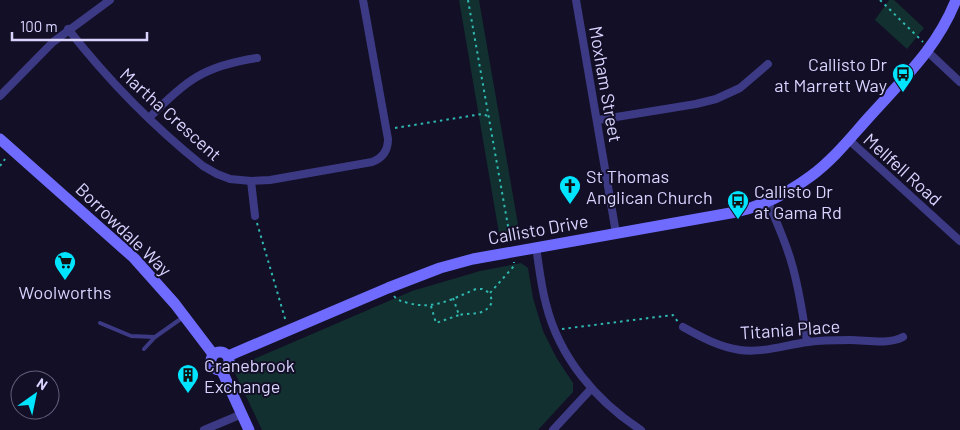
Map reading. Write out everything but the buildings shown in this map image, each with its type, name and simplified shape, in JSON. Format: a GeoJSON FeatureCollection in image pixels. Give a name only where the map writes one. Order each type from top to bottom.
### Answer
{"type":"FeatureCollection","features":[{"type":"Feature","properties":{"kind":"street"},"geometry":{"type":"LineString","coordinates":[[0,96],[38,56],[68,29],[110,0]]}},
{"type":"Feature","properties":{"kind":"street","name":"Martha Crescent"},"geometry":{"type":"LineString","coordinates":[[68,29],[122,93],[210,170],[230,179],[270,180],[376,161],[384,154],[388,139],[363,0]]}},
{"type":"Feature","properties":{"kind":"street","name":"Moxham Street"},"geometry":{"type":"LineString","coordinates":[[576,0],[616,233]]}},
{"type":"Feature","properties":{"kind":"street","name":"Callisto Drive"},"geometry":{"type":"LineString","coordinates":[[228,356],[388,288],[448,266],[512,252],[736,212],[768,202],[810,177],[849,140],[946,24],[956,0]]}},
{"type":"Feature","properties":{"kind":"street"},"geometry":{"type":"LineString","coordinates":[[925,47],[960,82]]}},
{"type":"Feature","properties":{"kind":"street"},"geometry":{"type":"LineString","coordinates":[[149,118],[175,91],[201,74],[225,64],[257,58]]}},
{"type":"Feature","properties":{"kind":"street"},"geometry":{"type":"LineString","coordinates":[[598,120],[716,99],[740,88],[768,64]]}},
{"type":"Feature","properties":{"kind":"street","name":"Borrowdale Way"},"geometry":{"type":"LineString","coordinates":[[0,139],[134,258],[152,277],[213,354],[211,366],[216,370],[222,371],[249,430]]}},
{"type":"Feature","properties":{"kind":"street","name":"Mellfell Road"},"geometry":{"type":"LineString","coordinates":[[849,140],[960,241]]}},
{"type":"Feature","properties":{"kind":"street"},"geometry":{"type":"LineString","coordinates":[[251,181],[255,216]]}},
{"type":"Feature","properties":{"kind":"street"},"geometry":{"type":"LineString","coordinates":[[768,202],[791,261],[798,288],[807,342]]}},
{"type":"Feature","properties":{"kind":"street"},"geometry":{"type":"LineString","coordinates":[[536,248],[546,304],[555,330],[569,359],[591,389],[619,414],[641,430]]}},
{"type":"Feature","properties":{"kind":"street","name":"Titania Place"},"geometry":{"type":"LineString","coordinates":[[683,327],[713,343],[738,350],[763,350],[807,342],[886,341],[903,337]]}},
{"type":"Feature","properties":{"kind":"street"},"geometry":{"type":"LineString","coordinates":[[213,354],[221,352],[228,356],[229,365],[222,371]]}},
{"type":"Feature","properties":{"kind":"street"},"geometry":{"type":"LineString","coordinates":[[553,430],[591,389]]}},
{"type":"Feature","properties":{"kind":"street"},"geometry":{"type":"LineString","coordinates":[[204,430],[242,414]]}},
{"type":"Feature","properties":{"kind":"lane"},"geometry":{"type":"LineString","coordinates":[[144,349],[155,337],[184,316]]}},
{"type":"Feature","properties":{"kind":"lane"},"geometry":{"type":"LineString","coordinates":[[100,323],[131,336],[155,337]]}},
{"type":"Feature","properties":{"kind":"path"},"geometry":{"type":"LineString","coordinates":[[468,0],[514,266],[490,293]]}},
{"type":"Feature","properties":{"kind":"path"},"geometry":{"type":"LineString","coordinates":[[880,0],[925,47]]}},
{"type":"Feature","properties":{"kind":"path"},"geometry":{"type":"LineString","coordinates":[[386,130],[482,114],[488,116]]}},
{"type":"Feature","properties":{"kind":"path"},"geometry":{"type":"LineString","coordinates":[[0,166],[6,160]]}},
{"type":"Feature","properties":{"kind":"path"},"geometry":{"type":"LineString","coordinates":[[255,216],[288,330]]}},
{"type":"Feature","properties":{"kind":"path"},"geometry":{"type":"LineString","coordinates":[[388,288],[397,300],[420,306],[431,306],[476,289],[482,289],[490,293]]}},
{"type":"Feature","properties":{"kind":"path"},"geometry":{"type":"LineString","coordinates":[[431,306],[436,323],[466,314],[478,314],[484,311],[492,302],[490,293]]}},
{"type":"Feature","properties":{"kind":"path"},"geometry":{"type":"LineString","coordinates":[[453,298],[459,316]]}},
{"type":"Feature","properties":{"kind":"path"},"geometry":{"type":"LineString","coordinates":[[555,330],[673,315],[683,327]]}},
{"type":"Feature","properties":{"kind":"green space"},"geometry":{"type":"Polygon","coordinates":[[[459,0],[479,0],[520,236],[500,239],[459,0]]]}},
{"type":"Feature","properties":{"kind":"green space"},"geometry":{"type":"Polygon","coordinates":[[[889,0],[894,0],[924,28],[907,49],[875,20],[889,0]]]}},
{"type":"Feature","properties":{"kind":"green space"},"geometry":{"type":"Polygon","coordinates":[[[521,263],[528,268],[533,298],[543,331],[556,357],[573,383],[573,392],[538,430],[262,430],[235,373],[238,366],[412,291],[480,271],[521,263]]]}},
{"type":"Feature","properties":{"kind":"place","name":"Callisto Dr at Marrett Way"},"geometry":{"type":"Point","coordinates":[903,93]}},
{"type":"Feature","properties":{"kind":"place","name":"St Thomas Anglican Church"},"geometry":{"type":"Point","coordinates":[570,205]}},
{"type":"Feature","properties":{"kind":"place","name":"Callisto Dr at Gama Rd"},"geometry":{"type":"Point","coordinates":[738,220]}},
{"type":"Feature","properties":{"kind":"place","name":"Woolworths"},"geometry":{"type":"Point","coordinates":[65,281]}},
{"type":"Feature","properties":{"kind":"place","name":"Cranebrook Exchange"},"geometry":{"type":"Point","coordinates":[188,394]}}]}
